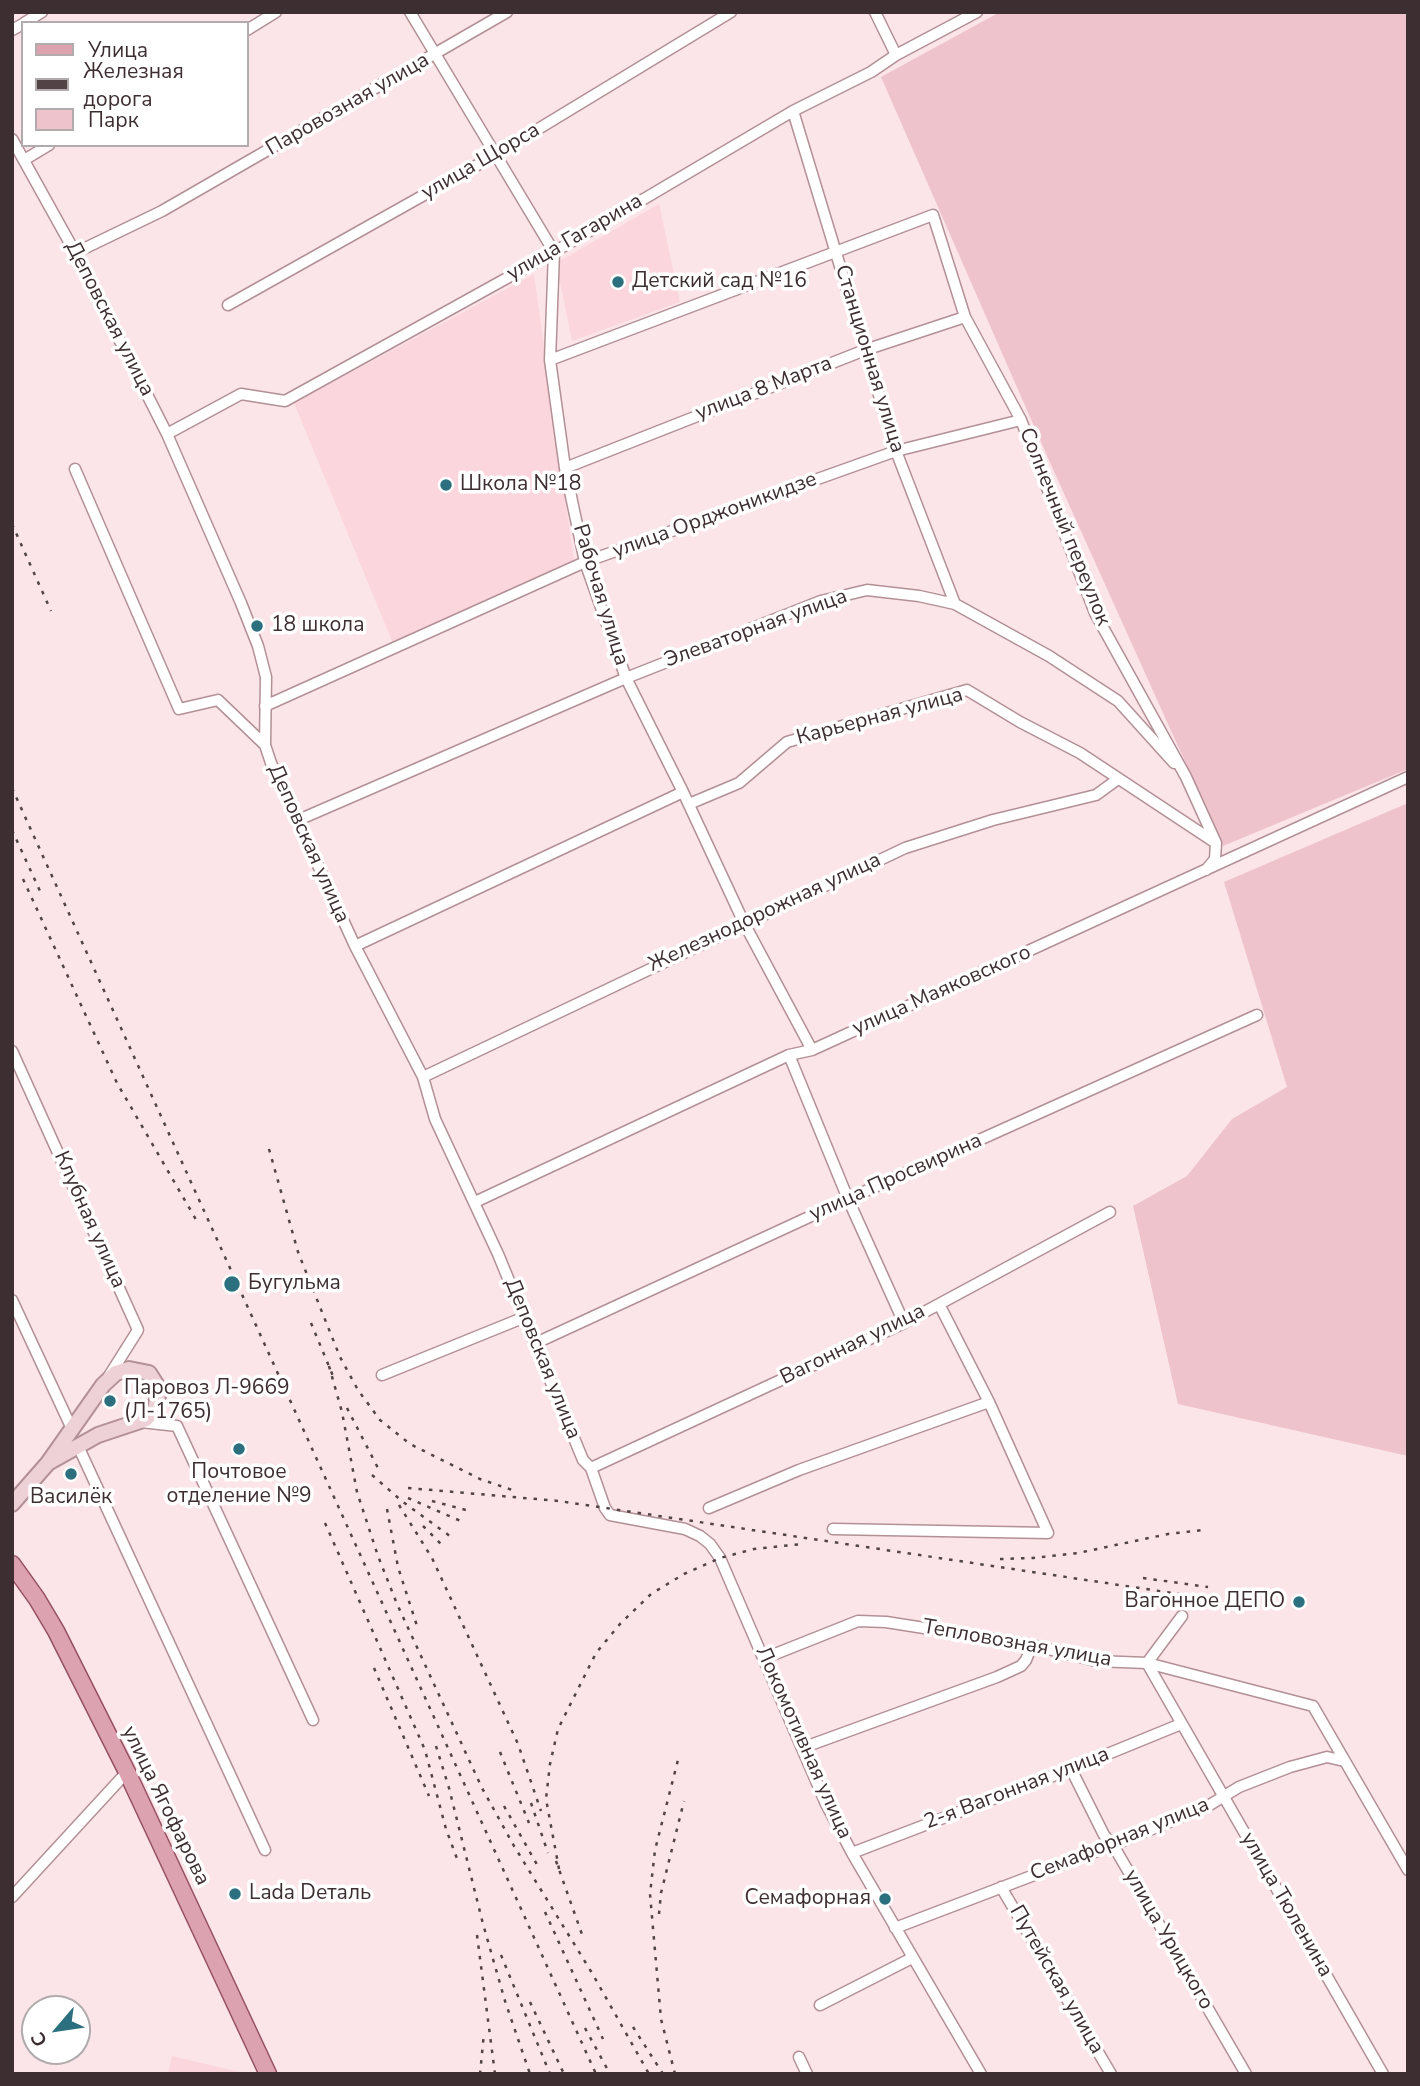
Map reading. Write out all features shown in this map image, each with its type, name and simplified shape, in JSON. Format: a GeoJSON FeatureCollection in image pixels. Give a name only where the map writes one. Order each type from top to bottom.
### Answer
{"type":"FeatureCollection","features":[{"type":"Feature","properties":{"kind":"main road","name":"улица Ягофарова"},"geometry":{"type":"LineString","coordinates":[[12,1564],[56,1632],[127,1772],[268,2074]]}},
{"type":"Feature","properties":{"kind":"street"},"geometry":{"type":"LineString","coordinates":[[26,21],[42,12]]}},
{"type":"Feature","properties":{"kind":"street"},"geometry":{"type":"LineString","coordinates":[[248,29],[276,12]]}},
{"type":"Feature","properties":{"kind":"street"},"geometry":{"type":"LineString","coordinates":[[410,12],[554,252]]}},
{"type":"Feature","properties":{"kind":"street","name":"Паровозная улица"},"geometry":{"type":"LineString","coordinates":[[75,253],[162,211],[507,12]]}},
{"type":"Feature","properties":{"kind":"street","name":"улица Щорса"},"geometry":{"type":"LineString","coordinates":[[228,305],[497,154],[731,12]]}},
{"type":"Feature","properties":{"kind":"street"},"geometry":{"type":"LineString","coordinates":[[876,12],[895,55]]}},
{"type":"Feature","properties":{"kind":"street","name":"улица Гагарина"},"geometry":{"type":"LineString","coordinates":[[167,434],[241,394],[285,401],[554,252],[793,111],[872,72],[895,55],[977,12]]}},
{"type":"Feature","properties":{"kind":"street","name":"Станционная улица"},"geometry":{"type":"LineString","coordinates":[[793,111],[896,451],[955,604]]}},
{"type":"Feature","properties":{"kind":"street","name":"Деповская улица"},"geometry":{"type":"LineString","coordinates":[[12,139],[75,253],[167,434],[258,646],[266,677],[265,745],[271,763],[355,946],[423,1077],[435,1119],[525,1317],[583,1460],[591,1468]]}},
{"type":"Feature","properties":{"kind":"street"},"geometry":{"type":"LineString","coordinates":[[24,160],[46,147]]}},
{"type":"Feature","properties":{"kind":"street","name":"Солнечный переулок"},"geometry":{"type":"LineString","coordinates":[[837,252],[933,215],[965,317],[1021,420],[1095,613],[1186,776],[1216,843]]}},
{"type":"Feature","properties":{"kind":"street","name":"Рабочая улица"},"geometry":{"type":"LineString","coordinates":[[554,252],[550,360],[565,468],[585,562],[625,678],[689,804],[744,923],[812,1050]]}},
{"type":"Feature","properties":{"kind":"street"},"geometry":{"type":"LineString","coordinates":[[550,360],[837,252]]}},
{"type":"Feature","properties":{"kind":"street","name":"улица 8 Марта"},"geometry":{"type":"LineString","coordinates":[[565,468],[865,350],[965,317]]}},
{"type":"Feature","properties":{"kind":"street","name":"улица Орджоникидзе"},"geometry":{"type":"LineString","coordinates":[[265,706],[585,562],[896,451],[1021,420]]}},
{"type":"Feature","properties":{"kind":"street"},"geometry":{"type":"LineString","coordinates":[[75,469],[179,709],[218,700],[265,745]]}},
{"type":"Feature","properties":{"kind":"street","name":"Элеваторная улица"},"geometry":{"type":"LineString","coordinates":[[296,821],[625,678],[821,601],[867,590],[919,596],[955,604],[1049,656],[1118,701],[1186,776]]}},
{"type":"Feature","properties":{"kind":"street","name":"Карьерная улица"},"geometry":{"type":"LineString","coordinates":[[689,804],[739,783],[787,742],[967,690],[1020,722],[1080,753],[1216,843]]}},
{"type":"Feature","properties":{"kind":"street","name":"улица Маяковского"},"geometry":{"type":"LineString","coordinates":[[475,1202],[789,1055],[812,1050],[1408,777]]}},
{"type":"Feature","properties":{"kind":"street","name":"Железнодорожная улица"},"geometry":{"type":"LineString","coordinates":[[423,1077],[905,848],[993,820],[1096,795],[1118,779]]}},
{"type":"Feature","properties":{"kind":"street"},"geometry":{"type":"LineString","coordinates":[[355,946],[683,792]]}},
{"type":"Feature","properties":{"kind":"street"},"geometry":{"type":"LineString","coordinates":[[1206,870],[1215,859],[1216,843]]}},
{"type":"Feature","properties":{"kind":"street","name":"улица Просвирина"},"geometry":{"type":"LineString","coordinates":[[536,1343],[1257,1015]]}},
{"type":"Feature","properties":{"kind":"street","name":"Клубная улица"},"geometry":{"type":"LineString","coordinates":[[12,1051],[138,1330],[103,1385]]}},
{"type":"Feature","properties":{"kind":"street"},"geometry":{"type":"LineString","coordinates":[[789,1055],[848,1199],[904,1323]]}},
{"type":"Feature","properties":{"kind":"street","name":"Вагонная улица"},"geometry":{"type":"LineString","coordinates":[[591,1468],[904,1323],[1110,1212]]}},
{"type":"Feature","properties":{"kind":"street"},"geometry":{"type":"LineString","coordinates":[[12,1300],[72,1429]]}},
{"type":"Feature","properties":{"kind":"street"},"geometry":{"type":"LineString","coordinates":[[833,1529],[1048,1533],[989,1402],[939,1304]]}},
{"type":"Feature","properties":{"kind":"street"},"geometry":{"type":"LineString","coordinates":[[382,1375],[525,1317]]}},
{"type":"Feature","properties":{"kind":"street"},"geometry":{"type":"LineString","coordinates":[[12,1504],[48,1464],[103,1385],[117,1373],[129,1368],[149,1373],[156,1384],[157,1400],[151,1414],[141,1422],[98,1435],[48,1464]]}},
{"type":"Feature","properties":{"kind":"street"},"geometry":{"type":"LineString","coordinates":[[709,1508],[799,1470],[989,1402]]}},
{"type":"Feature","properties":{"kind":"street"},"geometry":{"type":"LineString","coordinates":[[141,1422],[177,1426],[313,1720]]}},
{"type":"Feature","properties":{"kind":"street"},"geometry":{"type":"LineString","coordinates":[[78,1446],[265,1850]]}},
{"type":"Feature","properties":{"kind":"street","name":"Локомотивная улица"},"geometry":{"type":"LineString","coordinates":[[591,1468],[610,1515],[685,1529],[700,1536],[710,1544],[727,1570],[802,1748],[852,1853],[981,2074]]}},
{"type":"Feature","properties":{"kind":"street"},"geometry":{"type":"LineString","coordinates":[[1147,1663],[1181,1616]]}},
{"type":"Feature","properties":{"kind":"street","name":"Тепловозная улица"},"geometry":{"type":"LineString","coordinates":[[765,1658],[858,1621],[886,1622],[1032,1645],[1096,1661],[1147,1663],[1313,1706],[1344,1761]]}},
{"type":"Feature","properties":{"kind":"street"},"geometry":{"type":"LineString","coordinates":[[802,1748],[997,1677],[1021,1666],[1032,1645]]}},
{"type":"Feature","properties":{"kind":"street","name":"улица Тюленина"},"geometry":{"type":"LineString","coordinates":[[1147,1663],[1383,2074]]}},
{"type":"Feature","properties":{"kind":"street","name":"2-я Вагонная улица"},"geometry":{"type":"LineString","coordinates":[[852,1853],[1181,1724]]}},
{"type":"Feature","properties":{"kind":"street","name":"Семафорная улица"},"geometry":{"type":"LineString","coordinates":[[895,1928],[1113,1845],[1208,1805],[1239,1787],[1290,1767],[1327,1757],[1344,1761]]}},
{"type":"Feature","properties":{"kind":"street"},"geometry":{"type":"LineString","coordinates":[[1344,1761],[1408,1870]]}},
{"type":"Feature","properties":{"kind":"street","name":"улица Урицкого"},"geometry":{"type":"LineString","coordinates":[[1071,1769],[1097,1823],[1113,1845],[1246,2074]]}},
{"type":"Feature","properties":{"kind":"street"},"geometry":{"type":"LineString","coordinates":[[12,1896],[127,1772]]}},
{"type":"Feature","properties":{"kind":"street","name":"Путейская улица"},"geometry":{"type":"LineString","coordinates":[[1001,1887],[1111,2074]]}},
{"type":"Feature","properties":{"kind":"street"},"geometry":{"type":"LineString","coordinates":[[820,2005],[912,1958]]}},
{"type":"Feature","properties":{"kind":"street"},"geometry":{"type":"LineString","coordinates":[[799,2057],[807,2074]]}},
{"type":"Feature","properties":{"kind":"shaded area","name":"Детский сад №16"},"geometry":{"type":"Polygon","coordinates":[[[659,204],[680,302],[572,341],[556,263],[659,204]]]}},
{"type":"Feature","properties":{"kind":"shaded area","name":"Школа №18"},"geometry":{"type":"Polygon","coordinates":[[[534,274],[575,568],[394,646],[294,403],[534,274]]]}},
{"type":"Feature","properties":{"kind":"shaded area"},"geometry":{"type":"Polygon","coordinates":[[[172,2056],[248,2074],[168,2074],[172,2056]]]}},
{"type":"Feature","properties":{"kind":"green space"},"geometry":{"type":"Polygon","coordinates":[[[1000,12],[1408,12],[1408,769],[1223,846],[1048,458],[881,77],[1000,12]]]}},
{"type":"Feature","properties":{"kind":"green space"},"geometry":{"type":"Polygon","coordinates":[[[1408,803],[1408,1456],[1178,1404],[1133,1206],[1187,1176],[1232,1119],[1287,1087],[1224,882],[1408,803]]]}},
{"type":"Feature","properties":{"kind":"railway"},"geometry":{"type":"LineString","coordinates":[[12,524],[51,611]]}},
{"type":"Feature","properties":{"kind":"railway"},"geometry":{"type":"LineString","coordinates":[[12,788],[596,2074]]}},
{"type":"Feature","properties":{"kind":"railway"},"geometry":{"type":"LineString","coordinates":[[12,830],[40,891]]}},
{"type":"Feature","properties":{"kind":"railway"},"geometry":{"type":"LineString","coordinates":[[23,879],[117,1083],[198,1223]]}},
{"type":"Feature","properties":{"kind":"railway"},"geometry":{"type":"LineString","coordinates":[[269,1149],[298,1252],[340,1357],[358,1390],[380,1420],[410,1444],[480,1479],[515,1491]]}},
{"type":"Feature","properties":{"kind":"railway"},"geometry":{"type":"LineString","coordinates":[[311,1323],[333,1376]]}},
{"type":"Feature","properties":{"kind":"railway"},"geometry":{"type":"LineString","coordinates":[[329,1366],[342,1412],[357,1492],[397,1604],[482,1788],[649,2074]]}},
{"type":"Feature","properties":{"kind":"railway"},"geometry":{"type":"LineString","coordinates":[[347,1408],[379,1470]]}},
{"type":"Feature","properties":{"kind":"railway"},"geometry":{"type":"LineString","coordinates":[[372,1475],[403,1502],[454,1539]]}},
{"type":"Feature","properties":{"kind":"railway"},"geometry":{"type":"LineString","coordinates":[[408,1488],[559,1501],[1206,1598]]}},
{"type":"Feature","properties":{"kind":"railway"},"geometry":{"type":"LineString","coordinates":[[408,1498],[463,1522]]}},
{"type":"Feature","properties":{"kind":"railway"},"geometry":{"type":"LineString","coordinates":[[432,1501],[466,1510]]}},
{"type":"Feature","properties":{"kind":"railway"},"geometry":{"type":"LineString","coordinates":[[399,1505],[432,1558],[518,1744],[541,1811]]}},
{"type":"Feature","properties":{"kind":"railway"},"geometry":{"type":"LineString","coordinates":[[387,1509],[398,1567],[417,1626]]}},
{"type":"Feature","properties":{"kind":"railway"},"geometry":{"type":"LineString","coordinates":[[325,1523],[425,1750],[446,1829],[459,1864]]}},
{"type":"Feature","properties":{"kind":"railway"},"geometry":{"type":"LineString","coordinates":[[423,1526],[445,1548]]}},
{"type":"Feature","properties":{"kind":"railway"},"geometry":{"type":"LineString","coordinates":[[1000,1559],[1078,1553],[1168,1534],[1203,1530]]}},
{"type":"Feature","properties":{"kind":"railway"},"geometry":{"type":"LineString","coordinates":[[559,1869],[546,1799],[550,1764],[558,1729],[596,1653],[620,1624],[651,1594],[684,1574],[720,1558],[754,1549],[802,1544]]}},
{"type":"Feature","properties":{"kind":"railway"},"geometry":{"type":"LineString","coordinates":[[1143,1578],[1208,1587]]}},
{"type":"Feature","properties":{"kind":"railway"},"geometry":{"type":"LineString","coordinates":[[374,1668],[429,1796]]}},
{"type":"Feature","properties":{"kind":"railway"},"geometry":{"type":"LineString","coordinates":[[436,1746],[505,2001],[530,2074]]}},
{"type":"Feature","properties":{"kind":"railway"},"geometry":{"type":"LineString","coordinates":[[500,1752],[529,1823]]}},
{"type":"Feature","properties":{"kind":"railway"},"geometry":{"type":"LineString","coordinates":[[675,2074],[661,2019],[650,1894],[655,1850],[678,1760]]}},
{"type":"Feature","properties":{"kind":"railway"},"geometry":{"type":"LineString","coordinates":[[659,1914],[661,1893],[684,1801]]}},
{"type":"Feature","properties":{"kind":"railway"},"geometry":{"type":"LineString","coordinates":[[531,1803],[548,1853]]}},
{"type":"Feature","properties":{"kind":"railway"},"geometry":{"type":"LineString","coordinates":[[504,1806],[540,1870]]}},
{"type":"Feature","properties":{"kind":"railway"},"geometry":{"type":"LineString","coordinates":[[556,1861],[584,1940]]}},
{"type":"Feature","properties":{"kind":"railway"},"geometry":{"type":"LineString","coordinates":[[545,1912],[603,2039]]}},
{"type":"Feature","properties":{"kind":"railway"},"geometry":{"type":"LineString","coordinates":[[477,1935],[495,2074]]}},
{"type":"Feature","properties":{"kind":"railway"},"geometry":{"type":"LineString","coordinates":[[501,1955],[550,2074]]}},
{"type":"Feature","properties":{"kind":"railway"},"geometry":{"type":"LineString","coordinates":[[530,2002],[564,2074]]}},
{"type":"Feature","properties":{"kind":"railway"},"geometry":{"type":"LineString","coordinates":[[633,2027],[663,2074]]}},
{"type":"Feature","properties":{"kind":"railway"},"geometry":{"type":"LineString","coordinates":[[585,2028],[610,2074]]}},
{"type":"Feature","properties":{"kind":"railway"},"geometry":{"type":"LineString","coordinates":[[480,2074],[484,2033]]}},
{"type":"Feature","properties":{"kind":"place","name":"Детский сад №16"},"geometry":{"type":"Point","coordinates":[618,282]}},
{"type":"Feature","properties":{"kind":"place","name":"Школа №18"},"geometry":{"type":"Point","coordinates":[446,485]}},
{"type":"Feature","properties":{"kind":"place","name":"18 школа"},"geometry":{"type":"Point","coordinates":[257,626]}},
{"type":"Feature","properties":{"kind":"place","name":"Бугульма"},"geometry":{"type":"Point","coordinates":[232,1284]}},
{"type":"Feature","properties":{"kind":"place","name":"Паровоз Л-9669 (Л-1765)"},"geometry":{"type":"Point","coordinates":[110,1401]}},
{"type":"Feature","properties":{"kind":"place","name":"Почтовое отделение №9"},"geometry":{"type":"Point","coordinates":[239,1449]}},
{"type":"Feature","properties":{"kind":"place","name":"Василёк"},"geometry":{"type":"Point","coordinates":[71,1474]}},
{"type":"Feature","properties":{"kind":"place","name":"Вагонное ДЕПО"},"geometry":{"type":"Point","coordinates":[1299,1602]}},
{"type":"Feature","properties":{"kind":"place","name":"Lada Dеталь"},"geometry":{"type":"Point","coordinates":[235,1894]}},
{"type":"Feature","properties":{"kind":"place","name":"Семафорная"},"geometry":{"type":"Point","coordinates":[885,1899]}}]}
